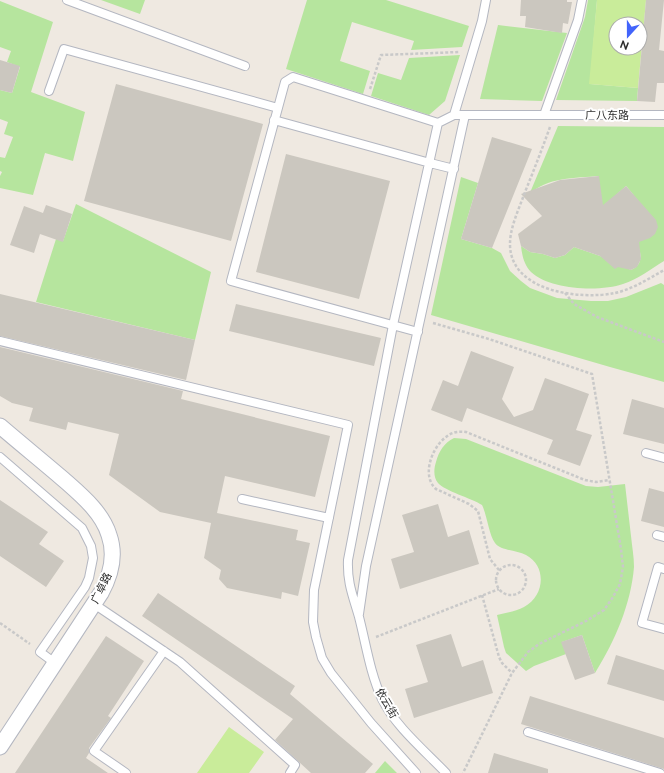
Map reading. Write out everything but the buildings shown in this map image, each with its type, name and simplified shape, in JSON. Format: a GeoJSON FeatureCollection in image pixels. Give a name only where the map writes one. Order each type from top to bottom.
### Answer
{"type":"FeatureCollection","features":[{"type":"Feature","properties":{"kind":"street","name":"广卓路"},"geometry":{"type":"LineString","coordinates":[[0,426],[85,499],[106,527],[113,549],[112,563],[106,584],[0,747]]}},
{"type":"Feature","properties":{"kind":"lane"},"geometry":{"type":"LineString","coordinates":[[67,0],[245,66]]}},
{"type":"Feature","properties":{"kind":"lane"},"geometry":{"type":"LineString","coordinates":[[418,332],[231,281],[285,82],[293,77],[438,123],[454,115],[482,21],[486,0]]}},
{"type":"Feature","properties":{"kind":"lane"},"geometry":{"type":"LineString","coordinates":[[550,115],[578,20],[582,0]]}},
{"type":"Feature","properties":{"kind":"lane"},"geometry":{"type":"LineString","coordinates":[[49,91],[64,49],[278,108]]}},
{"type":"Feature","properties":{"kind":"lane","name":"广八东路"},"geometry":{"type":"LineString","coordinates":[[454,115],[664,115]]}},
{"type":"Feature","properties":{"kind":"lane"},"geometry":{"type":"LineString","coordinates":[[359,617],[366,566],[465,115]]}},
{"type":"Feature","properties":{"kind":"lane"},"geometry":{"type":"LineString","coordinates":[[274,120],[430,163],[454,168]]}},
{"type":"Feature","properties":{"kind":"lane"},"geometry":{"type":"LineString","coordinates":[[359,617],[348,580],[348,560],[393,325],[438,123]]}},
{"type":"Feature","properties":{"kind":"lane"},"geometry":{"type":"LineString","coordinates":[[0,341],[348,425],[314,590],[314,622],[319,648],[331,673],[371,723],[416,773]]}},
{"type":"Feature","properties":{"kind":"lane"},"geometry":{"type":"LineString","coordinates":[[646,453],[664,458]]}},
{"type":"Feature","properties":{"kind":"lane"},"geometry":{"type":"LineString","coordinates":[[0,457],[82,528],[91,546],[93,558],[89,578],[85,587],[40,652],[55,663]]}},
{"type":"Feature","properties":{"kind":"lane"},"geometry":{"type":"LineString","coordinates":[[242,499],[329,518]]}},
{"type":"Feature","properties":{"kind":"lane"},"geometry":{"type":"LineString","coordinates":[[664,569],[658,567],[642,623],[664,629]]}},
{"type":"Feature","properties":{"kind":"lane"},"geometry":{"type":"LineString","coordinates":[[94,604],[180,662],[295,765],[290,773]]}},
{"type":"Feature","properties":{"kind":"lane","name":"依云街"},"geometry":{"type":"LineString","coordinates":[[359,617],[369,662],[383,700],[401,726],[446,773]]}},
{"type":"Feature","properties":{"kind":"lane"},"geometry":{"type":"LineString","coordinates":[[126,773],[94,751],[164,651]]}},
{"type":"Feature","properties":{"kind":"lane"},"geometry":{"type":"LineString","coordinates":[[528,732],[660,773]]}},
{"type":"Feature","properties":{"kind":"path"},"geometry":{"type":"LineString","coordinates":[[366,100],[381,55],[472,51]]}},
{"type":"Feature","properties":{"kind":"path"},"geometry":{"type":"LineString","coordinates":[[550,115],[514,223],[510,250],[513,261],[531,281],[547,289],[565,293],[588,295],[616,293],[637,286],[664,270]]}},
{"type":"Feature","properties":{"kind":"path"},"geometry":{"type":"LineString","coordinates":[[565,293],[574,304],[585,311],[612,323],[664,342]]}},
{"type":"Feature","properties":{"kind":"path"},"geometry":{"type":"LineString","coordinates":[[421,319],[489,339],[592,374],[623,567],[620,584],[604,610],[538,644],[528,652],[512,673],[463,773]]}},
{"type":"Feature","properties":{"kind":"path"},"geometry":{"type":"LineString","coordinates":[[499,570],[490,559],[478,510],[469,504],[441,492],[432,486],[429,480],[428,472],[431,459],[436,448],[445,437],[454,432],[466,432],[585,480],[596,482],[609,480]]}},
{"type":"Feature","properties":{"kind":"path"},"geometry":{"type":"LineString","coordinates":[[513,564],[522,569],[527,578],[525,588],[517,594],[507,595],[498,589],[496,579],[499,570],[513,564]]}},
{"type":"Feature","properties":{"kind":"path"},"geometry":{"type":"LineString","coordinates":[[364,642],[498,589]]}},
{"type":"Feature","properties":{"kind":"path"},"geometry":{"type":"LineString","coordinates":[[482,595],[499,657],[502,663],[512,673]]}},
{"type":"Feature","properties":{"kind":"path"},"geometry":{"type":"LineString","coordinates":[[0,623],[40,652]]}},
{"type":"Feature","properties":{"kind":"green space"},"geometry":{"type":"Polygon","coordinates":[[[101,0],[145,0],[140,14],[101,0]]]}},
{"type":"Feature","properties":{"kind":"green space"},"geometry":{"type":"Polygon","coordinates":[[[307,0],[386,0],[469,26],[462,47],[411,50],[414,41],[352,22],[340,61],[370,71],[363,94],[286,69],[307,0]]]}},
{"type":"Feature","properties":{"kind":"green space"},"geometry":{"type":"Polygon","coordinates":[[[588,0],[597,0],[590,84],[638,88],[637,101],[556,100],[585,17],[588,0]]]}},
{"type":"Feature","properties":{"kind":"green space"},"geometry":{"type":"Polygon","coordinates":[[[597,0],[646,0],[645,16],[608,16],[608,56],[641,56],[638,88],[589,84],[597,0]]]}},
{"type":"Feature","properties":{"kind":"green space"},"geometry":{"type":"Polygon","coordinates":[[[0,1],[53,22],[31,92],[85,112],[73,161],[45,153],[33,195],[0,188],[0,176],[2,172],[0,171],[0,157],[5,158],[13,137],[4,134],[8,122],[0,119],[0,90],[12,93],[20,67],[7,62],[11,51],[0,47],[0,1]]]}},
{"type":"Feature","properties":{"kind":"green space"},"geometry":{"type":"Polygon","coordinates":[[[498,25],[567,33],[542,101],[480,99],[498,25]]]}},
{"type":"Feature","properties":{"kind":"green space"},"geometry":{"type":"Polygon","coordinates":[[[460,55],[445,101],[429,115],[371,96],[378,73],[401,80],[409,58],[460,55]]]}},
{"type":"Feature","properties":{"kind":"green space"},"geometry":{"type":"Polygon","coordinates":[[[558,126],[664,127],[664,261],[629,282],[613,287],[602,288],[576,288],[562,286],[550,283],[531,272],[524,260],[521,246],[530,252],[555,258],[565,255],[574,247],[600,256],[631,270],[638,265],[640,259],[640,251],[637,243],[647,236],[650,231],[649,224],[642,207],[626,186],[616,195],[620,199],[614,204],[589,209],[599,176],[571,178],[553,182],[536,189],[529,195],[558,126]]]}},
{"type":"Feature","properties":{"kind":"green space"},"geometry":{"type":"Polygon","coordinates":[[[461,177],[478,183],[461,239],[492,248],[501,253],[510,271],[530,288],[557,298],[608,301],[626,297],[661,283],[664,285],[664,382],[431,315],[461,177]]]}},
{"type":"Feature","properties":{"kind":"green space"},"geometry":{"type":"Polygon","coordinates":[[[76,204],[211,272],[195,340],[36,302],[56,239],[63,241],[76,204]]]}},
{"type":"Feature","properties":{"kind":"green space"},"geometry":{"type":"Polygon","coordinates":[[[454,438],[466,439],[586,486],[598,487],[625,484],[634,559],[632,581],[626,608],[621,622],[595,673],[582,635],[562,642],[566,654],[534,666],[526,671],[506,653],[497,615],[518,610],[531,602],[539,589],[541,581],[540,573],[538,566],[526,555],[501,548],[495,543],[482,505],[446,489],[436,481],[434,470],[439,454],[442,448],[454,438]]]}},
{"type":"Feature","properties":{"kind":"green space"},"geometry":{"type":"Polygon","coordinates":[[[229,727],[264,752],[249,773],[197,773],[229,727]]]}},
{"type":"Feature","properties":{"kind":"green space"},"geometry":{"type":"Polygon","coordinates":[[[385,761],[397,773],[375,773],[385,761]]]}}]}
